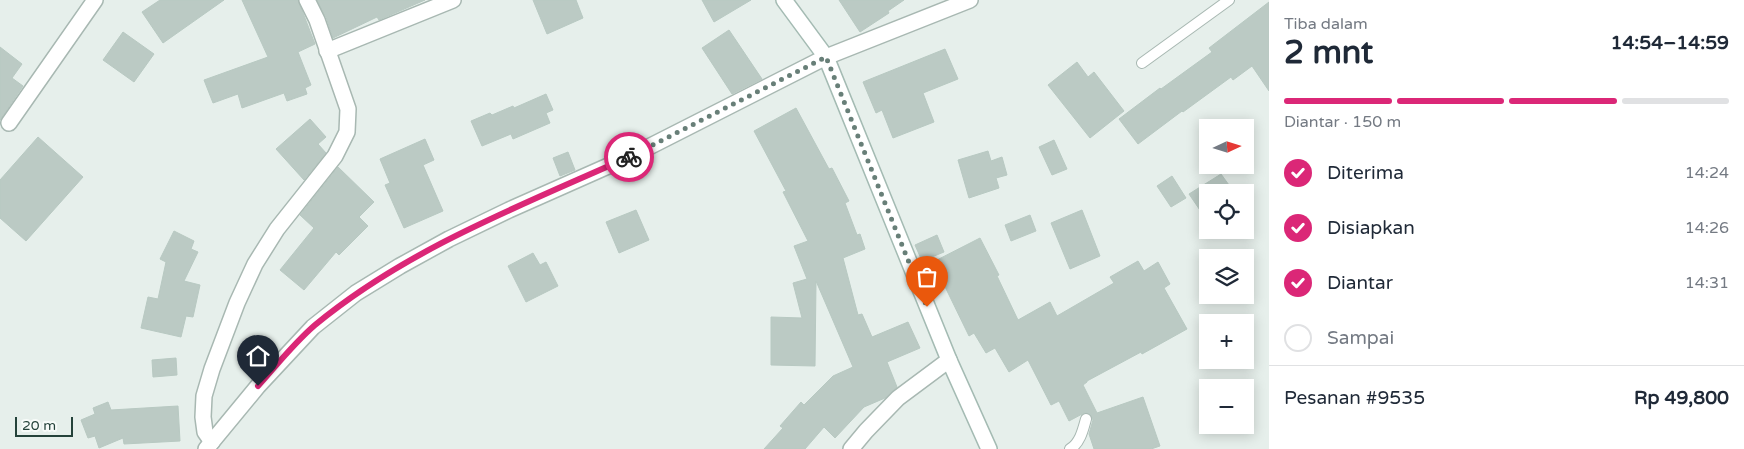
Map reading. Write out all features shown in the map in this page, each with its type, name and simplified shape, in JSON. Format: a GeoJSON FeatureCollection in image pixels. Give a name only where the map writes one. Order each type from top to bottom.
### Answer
{"type":"FeatureCollection","features":[{"type":"Feature","properties":{"kind":"street"},"geometry":{"type":"LineString","coordinates":[[9,123],[95,0]]}},
{"type":"Feature","properties":{"kind":"street"},"geometry":{"type":"LineString","coordinates":[[209,446],[203,417],[204,396],[212,369],[254,264],[277,229],[334,156],[347,132],[348,109],[317,20],[307,0]]}},
{"type":"Feature","properties":{"kind":"street"},"geometry":{"type":"LineString","coordinates":[[327,51],[452,0]]}},
{"type":"Feature","properties":{"kind":"street"},"geometry":{"type":"LineString","coordinates":[[784,0],[826,57],[949,360],[989,449]]}},
{"type":"Feature","properties":{"kind":"street"},"geometry":{"type":"LineString","coordinates":[[209,446],[258,386],[313,327],[356,293],[400,266],[449,239],[509,210],[633,155],[826,57],[970,0]]}},
{"type":"Feature","properties":{"kind":"street"},"geometry":{"type":"LineString","coordinates":[[851,449],[898,398],[949,360]]}},
{"type":"Feature","properties":{"kind":"lane"},"geometry":{"type":"LineString","coordinates":[[1142,64],[1229,0]]}},
{"type":"Feature","properties":{"kind":"lane"},"geometry":{"type":"LineString","coordinates":[[1070,449],[1073,448],[1082,433],[1086,419]]}},
{"type":"Feature","properties":{"kind":"building"},"geometry":{"type":"Polygon","coordinates":[[[160,0],[224,0],[163,43],[142,12],[160,0]]]}},
{"type":"Feature","properties":{"kind":"building"},"geometry":{"type":"Polygon","coordinates":[[[242,0],[298,0],[315,44],[298,52],[311,85],[305,88],[307,94],[287,101],[284,93],[242,108],[238,94],[213,103],[204,80],[268,57],[242,0]]]}},
{"type":"Feature","properties":{"kind":"building"},"geometry":{"type":"Polygon","coordinates":[[[317,0],[425,0],[379,20],[377,17],[333,38],[326,17],[317,0]]]}},
{"type":"Feature","properties":{"kind":"building"},"geometry":{"type":"Polygon","coordinates":[[[533,0],[576,0],[583,18],[547,34],[533,0]]]}},
{"type":"Feature","properties":{"kind":"building"},"geometry":{"type":"Polygon","coordinates":[[[702,0],[751,0],[714,22],[702,0]]]}},
{"type":"Feature","properties":{"kind":"building"},"geometry":{"type":"Polygon","coordinates":[[[839,0],[904,0],[888,11],[889,13],[860,32],[839,0]]]}},
{"type":"Feature","properties":{"kind":"building"},"geometry":{"type":"Polygon","coordinates":[[[1269,2],[1269,91],[1252,66],[1233,80],[1231,77],[1138,144],[1119,119],[1212,52],[1209,48],[1269,2]]]}},
{"type":"Feature","properties":{"kind":"building"},"geometry":{"type":"Polygon","coordinates":[[[729,30],[762,79],[732,94],[702,48],[729,30]]]}},
{"type":"Feature","properties":{"kind":"building"},"geometry":{"type":"Polygon","coordinates":[[[123,32],[154,54],[134,82],[103,60],[123,32]]]}},
{"type":"Feature","properties":{"kind":"building"},"geometry":{"type":"Polygon","coordinates":[[[0,47],[22,64],[12,78],[23,86],[0,120],[0,47]]]}},
{"type":"Feature","properties":{"kind":"building"},"geometry":{"type":"Polygon","coordinates":[[[945,49],[958,79],[923,93],[934,122],[893,138],[882,110],[876,113],[863,82],[945,49]]]}},
{"type":"Feature","properties":{"kind":"building"},"geometry":{"type":"Polygon","coordinates":[[[1077,62],[1088,77],[1094,72],[1124,111],[1090,138],[1048,85],[1077,62]]]}},
{"type":"Feature","properties":{"kind":"building"},"geometry":{"type":"Polygon","coordinates":[[[546,94],[553,110],[546,113],[550,123],[513,139],[511,134],[482,146],[471,121],[513,106],[514,108],[546,94]]]}},
{"type":"Feature","properties":{"kind":"building"},"geometry":{"type":"Polygon","coordinates":[[[796,108],[829,169],[832,168],[849,201],[845,203],[857,235],[860,234],[865,249],[843,258],[858,315],[862,314],[872,337],[908,322],[920,348],[887,362],[897,387],[885,398],[864,407],[835,438],[824,427],[805,449],[764,449],[783,428],[780,426],[801,402],[804,405],[833,376],[853,367],[816,281],[815,366],[771,365],[771,317],[802,318],[793,283],[807,279],[794,246],[808,241],[783,192],[786,191],[754,131],[796,108]]]}},
{"type":"Feature","properties":{"kind":"building"},"geometry":{"type":"Polygon","coordinates":[[[310,119],[326,137],[318,144],[326,153],[304,180],[276,149],[310,119]]]}},
{"type":"Feature","properties":{"kind":"building"},"geometry":{"type":"Polygon","coordinates":[[[38,137],[83,177],[26,241],[0,218],[0,180],[38,137]]]}},
{"type":"Feature","properties":{"kind":"building"},"geometry":{"type":"Polygon","coordinates":[[[425,139],[434,160],[423,165],[443,211],[404,228],[385,185],[390,183],[380,159],[425,139]]]}},
{"type":"Feature","properties":{"kind":"building"},"geometry":{"type":"Polygon","coordinates":[[[1054,140],[1067,169],[1052,175],[1039,147],[1054,140]]]}},
{"type":"Feature","properties":{"kind":"building"},"geometry":{"type":"Polygon","coordinates":[[[988,151],[991,161],[1002,157],[1007,175],[996,178],[999,188],[969,198],[958,160],[988,151]]]}},
{"type":"Feature","properties":{"kind":"building"},"geometry":{"type":"Polygon","coordinates":[[[568,152],[575,170],[560,176],[553,158],[568,152]]]}},
{"type":"Feature","properties":{"kind":"building"},"geometry":{"type":"Polygon","coordinates":[[[338,167],[374,202],[359,217],[368,226],[339,255],[336,252],[304,290],[280,270],[314,228],[300,215],[338,167]]]}},
{"type":"Feature","properties":{"kind":"building"},"geometry":{"type":"Polygon","coordinates":[[[1221,174],[1228,184],[1205,184],[1221,174]]]}},
{"type":"Feature","properties":{"kind":"building"},"geometry":{"type":"Polygon","coordinates":[[[1172,176],[1186,198],[1171,207],[1157,186],[1172,176]]]}},
{"type":"Feature","properties":{"kind":"building"},"geometry":{"type":"Polygon","coordinates":[[[1199,188],[1199,209],[1189,194],[1199,188]]]}},
{"type":"Feature","properties":{"kind":"building"},"geometry":{"type":"Polygon","coordinates":[[[636,210],[649,240],[619,253],[606,222],[636,210]]]}},
{"type":"Feature","properties":{"kind":"building"},"geometry":{"type":"Polygon","coordinates":[[[1082,210],[1100,256],[1070,269],[1051,223],[1082,210]]]}},
{"type":"Feature","properties":{"kind":"building"},"geometry":{"type":"Polygon","coordinates":[[[1030,215],[1036,231],[1011,241],[1005,225],[1030,215]]]}},
{"type":"Feature","properties":{"kind":"building"},"geometry":{"type":"Polygon","coordinates":[[[174,231],[194,241],[191,249],[198,252],[184,281],[200,285],[193,317],[186,316],[181,337],[141,328],[148,297],[158,299],[166,262],[160,259],[174,231]]]}},
{"type":"Feature","properties":{"kind":"building"},"geometry":{"type":"Polygon","coordinates":[[[937,235],[944,252],[922,261],[915,245],[937,235]]]}},
{"type":"Feature","properties":{"kind":"building"},"geometry":{"type":"Polygon","coordinates":[[[980,238],[999,275],[997,276],[1018,320],[1050,302],[1057,316],[1114,283],[1110,277],[1138,261],[1144,271],[1158,262],[1170,284],[1164,288],[1187,329],[1087,381],[1083,385],[1097,413],[1143,397],[1160,446],[1151,449],[1094,449],[1089,434],[1093,420],[1090,414],[1084,413],[1069,421],[1059,401],[1051,405],[1028,360],[1009,372],[995,348],[986,353],[974,333],[969,336],[933,262],[980,238]]]}},
{"type":"Feature","properties":{"kind":"building"},"geometry":{"type":"Polygon","coordinates":[[[533,253],[540,265],[546,262],[558,286],[526,302],[508,266],[533,253]]]}},
{"type":"Feature","properties":{"kind":"building"},"geometry":{"type":"Polygon","coordinates":[[[176,358],[177,375],[153,377],[152,360],[176,358]]]}},
{"type":"Feature","properties":{"kind":"building"},"geometry":{"type":"Polygon","coordinates":[[[108,402],[111,410],[178,406],[180,441],[124,444],[123,438],[99,448],[95,436],[88,438],[81,420],[95,414],[93,408],[108,402]]]}},
{"type":"Feature","properties":{"kind":"way so far"},"geometry":{"type":"LineString","coordinates":[[629,157],[826,57],[927,307]]}},
{"type":"Feature","properties":{"kind":"route"},"geometry":{"type":"LineString","coordinates":[[258,386],[313,327],[356,293],[449,239],[629,157]]}}]}
